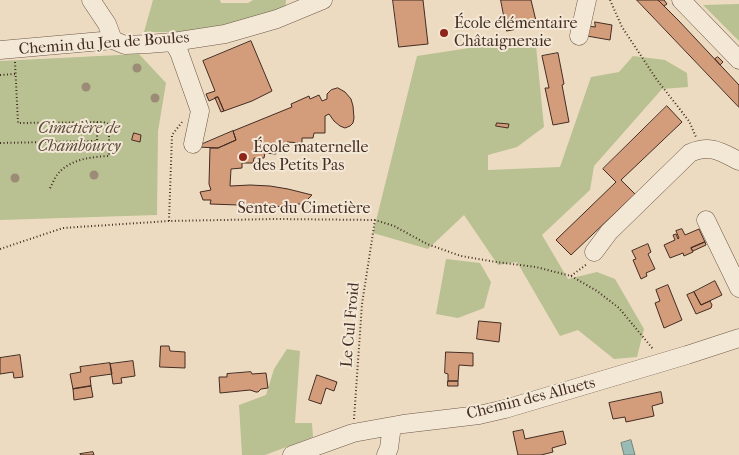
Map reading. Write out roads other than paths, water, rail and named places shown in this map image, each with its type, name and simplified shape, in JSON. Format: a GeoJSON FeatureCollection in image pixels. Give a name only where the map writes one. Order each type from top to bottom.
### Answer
{"type":"FeatureCollection","features":[{"type":"Feature","properties":{"kind":"street"},"geometry":{"type":"LineString","coordinates":[[91,0],[107,24],[113,40]]}},
{"type":"Feature","properties":{"kind":"street","name":"Chemin du Jeu de Boules"},"geometry":{"type":"LineString","coordinates":[[8,50],[113,40],[125,45],[172,42],[225,34],[277,18],[322,0]]}},
{"type":"Feature","properties":{"kind":"street"},"geometry":{"type":"LineString","coordinates":[[579,36],[587,0]]}},
{"type":"Feature","properties":{"kind":"street"},"geometry":{"type":"LineString","coordinates":[[681,0],[739,60]]}},
{"type":"Feature","properties":{"kind":"street"},"geometry":{"type":"LineString","coordinates":[[172,42],[179,52],[200,111],[193,144]]}},
{"type":"Feature","properties":{"kind":"street"},"geometry":{"type":"LineString","coordinates":[[594,252],[609,232],[690,153],[700,148],[716,149],[739,162]]}},
{"type":"Feature","properties":{"kind":"street"},"geometry":{"type":"LineString","coordinates":[[706,220],[739,288]]}},
{"type":"Feature","properties":{"kind":"street","name":"Chemin des Alluets"},"geometry":{"type":"LineString","coordinates":[[292,455],[353,433],[505,410],[739,338]]}},
{"type":"Feature","properties":{"kind":"street"},"geometry":{"type":"LineString","coordinates":[[386,455],[389,448],[392,426]]}},
{"type":"Feature","properties":{"kind":"water"},"geometry":{"type":"Polygon","coordinates":[[[631,440],[635,455],[624,455],[621,443],[631,440]]]}},
{"type":"Feature","properties":{"kind":"place","name":"École élémentaire Châtaigneraie"},"geometry":{"type":"Point","coordinates":[444,33]}},
{"type":"Feature","properties":{"kind":"place","name":"École maternelle des Petits Pas"},"geometry":{"type":"Point","coordinates":[243,157]}},
{"type":"Feature","properties":{"kind":"park label","name":"Cimetière de Chambourcy"},"geometry":{"type":"Point","coordinates":[79,138]}}]}
